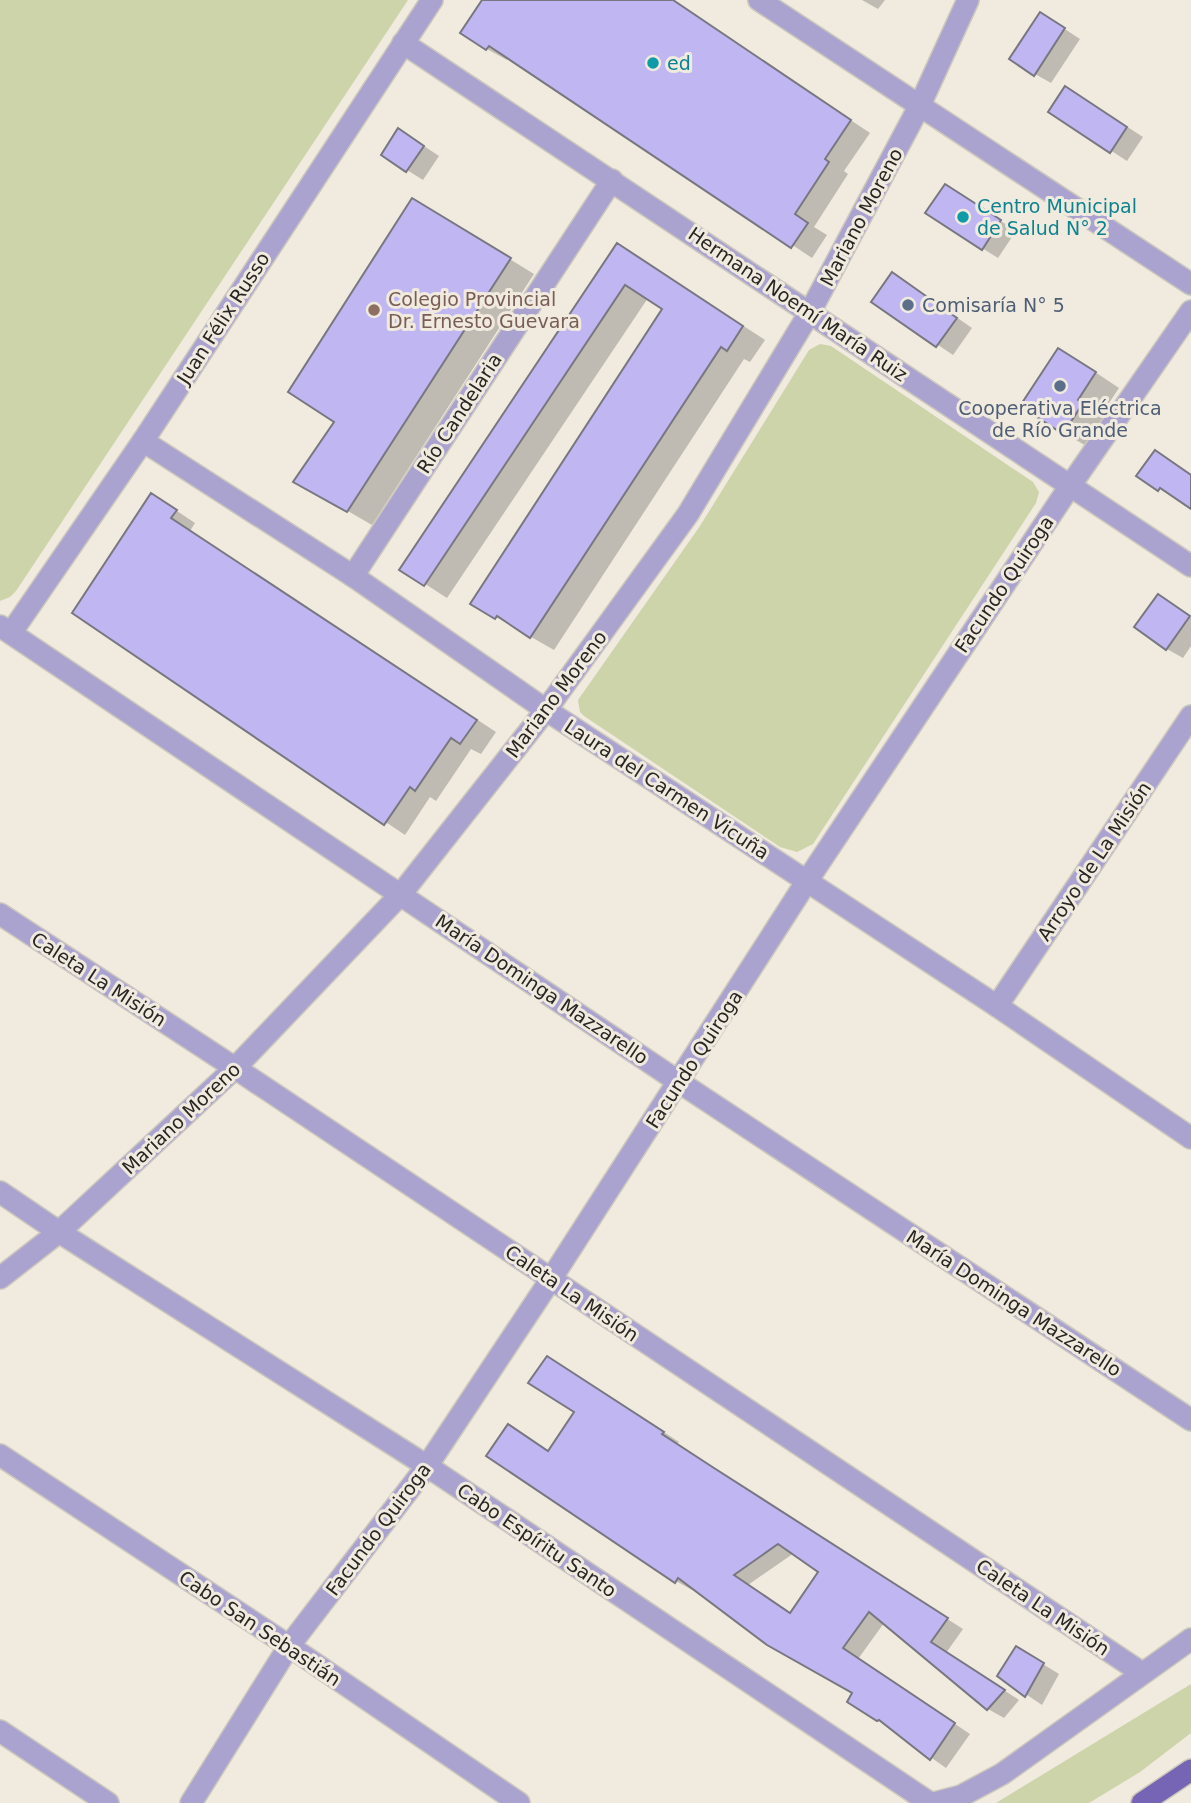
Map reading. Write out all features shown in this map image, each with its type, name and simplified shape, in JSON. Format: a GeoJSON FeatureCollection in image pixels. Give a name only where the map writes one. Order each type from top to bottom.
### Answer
{"type":"FeatureCollection","features":[{"type":"Feature","properties":{"kind":"main road"},"geometry":{"type":"LineString","coordinates":[[1142,1803],[1191,1770]]}},
{"type":"Feature","properties":{"kind":"street","name":"Juan Félix Russo"},"geometry":{"type":"LineString","coordinates":[[5,629],[143,441],[432,0]]}},
{"type":"Feature","properties":{"kind":"street"},"geometry":{"type":"LineString","coordinates":[[759,0],[1191,284]]}},
{"type":"Feature","properties":{"kind":"street","name":"Mariano Moreno"},"geometry":{"type":"LineString","coordinates":[[0,1278],[59,1232],[235,1068],[401,894],[546,710],[688,514],[810,312],[919,105],[968,0]]}},
{"type":"Feature","properties":{"kind":"street","name":"Hermana Noemí María Ruiz"},"geometry":{"type":"LineString","coordinates":[[403,43],[1191,566]]}},
{"type":"Feature","properties":{"kind":"street","name":"Río Candelaria"},"geometry":{"type":"LineString","coordinates":[[352,576],[612,180]]}},
{"type":"Feature","properties":{"kind":"street","name":"Facundo Quiroga"},"geometry":{"type":"LineString","coordinates":[[191,1803],[289,1646],[427,1466],[680,1082],[807,881],[1070,486],[1191,310]]}},
{"type":"Feature","properties":{"kind":"street","name":"Laura del Carmen Vicuña"},"geometry":{"type":"LineString","coordinates":[[143,441],[352,576],[546,710],[1189,1133]]}},
{"type":"Feature","properties":{"kind":"street","name":"María Dominga Mazzarello"},"geometry":{"type":"LineString","coordinates":[[5,629],[680,1082],[1191,1420]]}},
{"type":"Feature","properties":{"kind":"street","name":"Arroyo de La Misión"},"geometry":{"type":"LineString","coordinates":[[998,1006],[1191,716]]}},
{"type":"Feature","properties":{"kind":"street","name":"Caleta La Misión"},"geometry":{"type":"LineString","coordinates":[[0,914],[1142,1673]]}},
{"type":"Feature","properties":{"kind":"street","name":"Cabo Espíritu Santo"},"geometry":{"type":"LineString","coordinates":[[0,1192],[427,1466],[932,1803]]}},
{"type":"Feature","properties":{"kind":"street","name":"Cabo San Sebastián"},"geometry":{"type":"LineString","coordinates":[[0,1455],[289,1646],[519,1803]]}},
{"type":"Feature","properties":{"kind":"street"},"geometry":{"type":"LineString","coordinates":[[932,1803],[961,1796],[1002,1774],[1191,1639]]}},
{"type":"Feature","properties":{"kind":"street"},"geometry":{"type":"LineString","coordinates":[[0,1731],[108,1803]]}},
{"type":"Feature","properties":{"kind":"green space"},"geometry":{"type":"Polygon","coordinates":[[[0,0],[408,0],[16,591],[0,601],[0,0]]]}},
{"type":"Feature","properties":{"kind":"green space"},"geometry":{"type":"Polygon","coordinates":[[[820,344],[831,346],[1033,482],[1039,492],[1036,503],[813,844],[797,852],[780,847],[584,716],[580,712],[578,700],[700,526],[809,350],[820,344]]]}},
{"type":"Feature","properties":{"kind":"green space"},"geometry":{"type":"Polygon","coordinates":[[[1191,1684],[1191,1733],[1140,1772],[1089,1803],[996,1803],[1191,1684]]]}},
{"type":"Feature","properties":{"kind":"building"},"geometry":{"type":"Polygon","coordinates":[[[482,0],[673,0],[851,120],[825,159],[829,162],[795,214],[808,223],[791,248],[489,46],[486,50],[460,33],[482,0]]]}},
{"type":"Feature","properties":{"kind":"building"},"geometry":{"type":"Polygon","coordinates":[[[1040,12],[1065,28],[1034,76],[1009,59],[1040,12]]]}},
{"type":"Feature","properties":{"kind":"building"},"geometry":{"type":"Polygon","coordinates":[[[1065,86],[1127,127],[1110,153],[1048,112],[1065,86]]]}},
{"type":"Feature","properties":{"kind":"building"},"geometry":{"type":"Polygon","coordinates":[[[398,128],[424,146],[406,172],[381,155],[398,128]]]}},
{"type":"Feature","properties":{"kind":"building","name":"Centro Municipal de Salud N° 2"},"geometry":{"type":"Polygon","coordinates":[[[945,184],[1001,220],[982,250],[925,213],[945,184]]]}},
{"type":"Feature","properties":{"kind":"building","name":"Colegio Provincial Dr. Ernesto Guevara"},"geometry":{"type":"Polygon","coordinates":[[[412,198],[511,258],[347,512],[293,482],[334,422],[288,392],[412,198]]]}},
{"type":"Feature","properties":{"kind":"building"},"geometry":{"type":"Polygon","coordinates":[[[617,243],[743,326],[727,351],[721,347],[530,638],[497,616],[495,619],[470,604],[662,309],[625,285],[424,586],[399,570],[617,243]]]}},
{"type":"Feature","properties":{"kind":"building","name":"Comisaría N° 5"},"geometry":{"type":"Polygon","coordinates":[[[892,272],[957,318],[936,347],[871,302],[892,272]]]}},
{"type":"Feature","properties":{"kind":"building","name":"Cooperativa Eléctrica de Río Grande"},"geometry":{"type":"Polygon","coordinates":[[[1058,348],[1096,372],[1078,400],[1083,403],[1063,434],[1020,406],[1058,348]]]}},
{"type":"Feature","properties":{"kind":"building"},"geometry":{"type":"Polygon","coordinates":[[[1155,450],[1191,475],[1191,509],[1136,476],[1155,450]]]}},
{"type":"Feature","properties":{"kind":"building"},"geometry":{"type":"Polygon","coordinates":[[[151,493],[177,510],[171,518],[477,720],[460,744],[451,738],[415,791],[410,787],[384,825],[72,613],[151,493]]]}},
{"type":"Feature","properties":{"kind":"building"},"geometry":{"type":"Polygon","coordinates":[[[1158,594],[1190,616],[1166,650],[1134,627],[1158,594]]]}},
{"type":"Feature","properties":{"kind":"building"},"geometry":{"type":"Polygon","coordinates":[[[547,1356],[714,1468],[948,1618],[931,1642],[1005,1690],[987,1710],[869,1612],[843,1648],[955,1723],[930,1760],[879,1720],[847,1702],[852,1693],[767,1645],[678,1578],[675,1583],[486,1456],[508,1424],[548,1451],[574,1412],[528,1383],[547,1356]],[[778,1544],[734,1575],[790,1613],[818,1572],[778,1544]]]}},
{"type":"Feature","properties":{"kind":"building"},"geometry":{"type":"Polygon","coordinates":[[[1016,1646],[1044,1663],[1025,1697],[997,1676],[1016,1646]]]}},
{"type":"Feature","properties":{"kind":"place","name":"ed"},"geometry":{"type":"Point","coordinates":[653,63]}},
{"type":"Feature","properties":{"kind":"place","name":"Centro Municipal de Salud N° 2"},"geometry":{"type":"Point","coordinates":[963,217]}},
{"type":"Feature","properties":{"kind":"place","name":"Comisaría N° 5"},"geometry":{"type":"Point","coordinates":[908,305]}},
{"type":"Feature","properties":{"kind":"place","name":"Colegio Provincial Dr. Ernesto Guevara"},"geometry":{"type":"Point","coordinates":[374,310]}},
{"type":"Feature","properties":{"kind":"place","name":"Cooperativa Eléctrica de Río Grande"},"geometry":{"type":"Point","coordinates":[1060,386]}}]}
